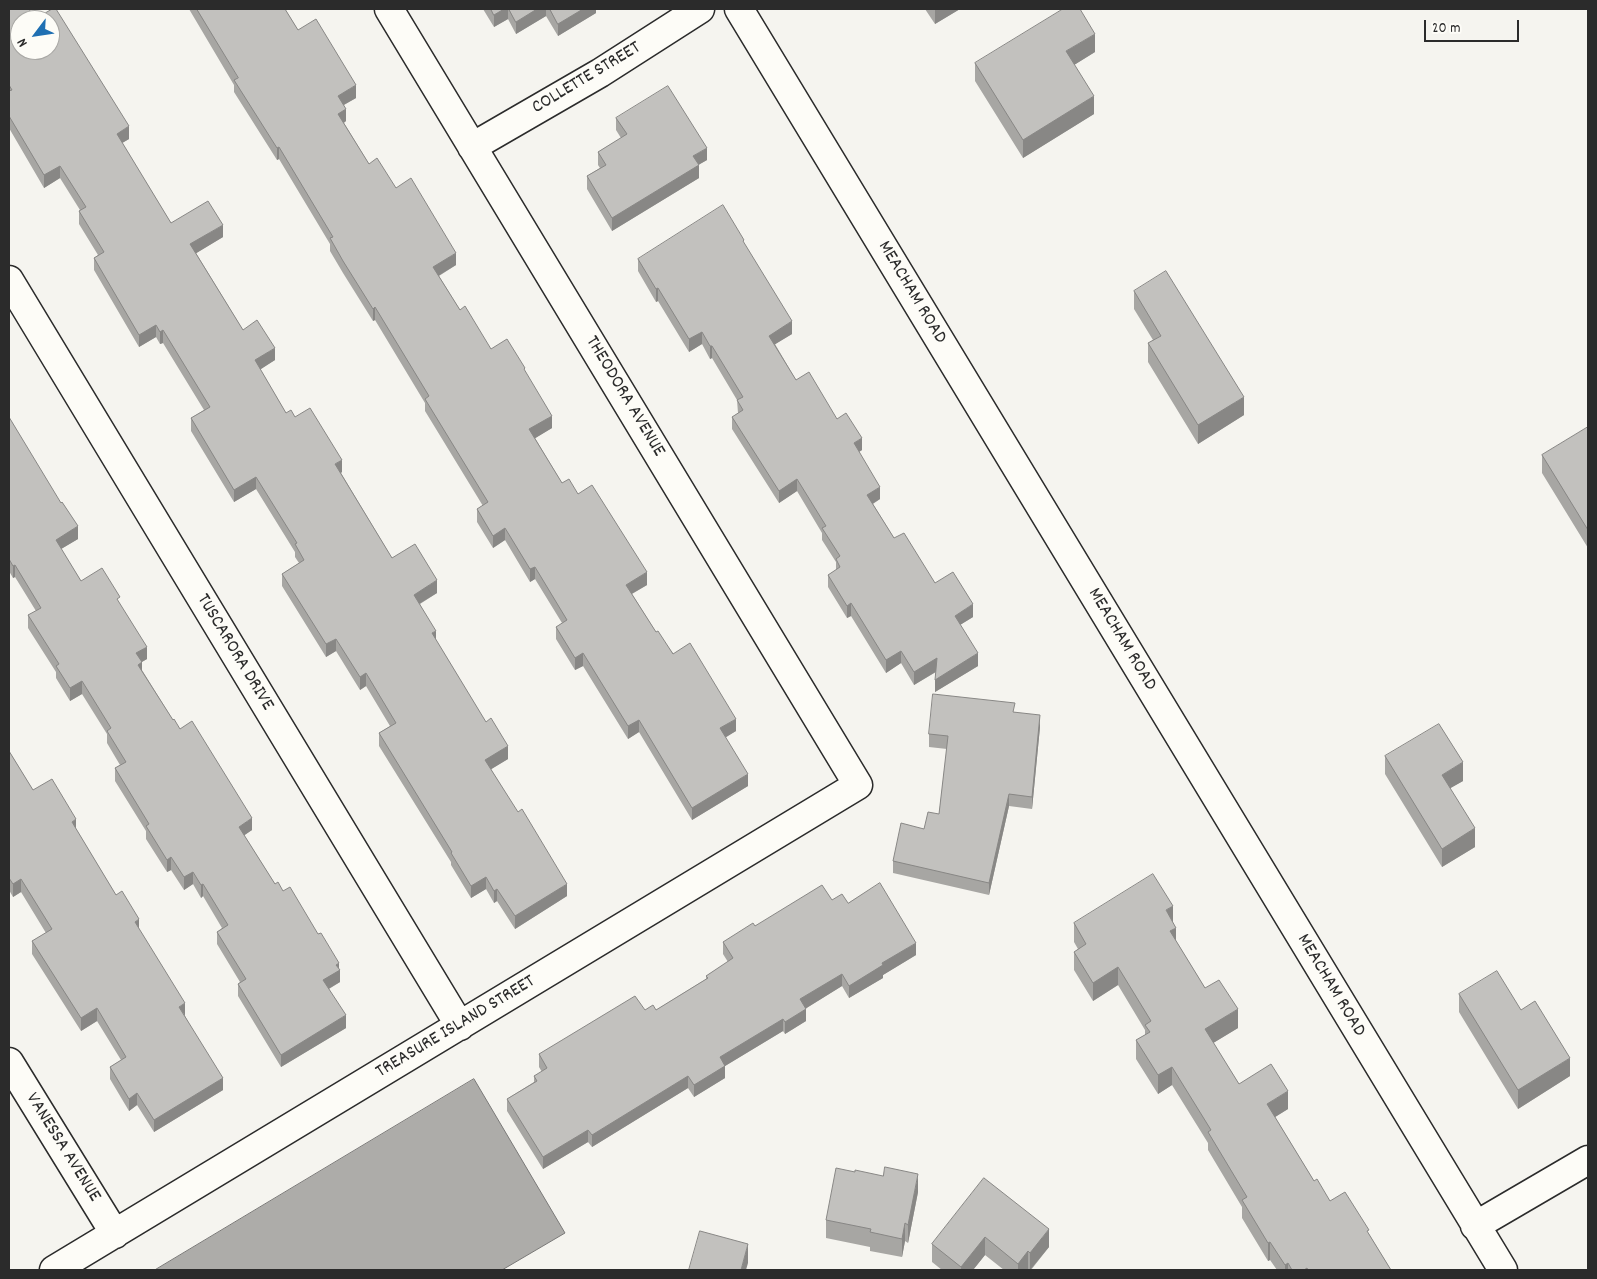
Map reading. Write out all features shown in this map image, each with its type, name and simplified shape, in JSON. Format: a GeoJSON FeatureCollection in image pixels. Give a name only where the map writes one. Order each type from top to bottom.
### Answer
{"type":"FeatureCollection","features":[{"type":"Feature","properties":{"kind":"street","name":"THEODORA AVENUE"},"geometry":{"type":"LineString","coordinates":[[389,9],[858,785]]}},
{"type":"Feature","properties":{"kind":"street","name":"COLLETTE STREET"},"geometry":{"type":"LineString","coordinates":[[472,146],[600,72],[700,9]]}},
{"type":"Feature","properties":{"kind":"street","name":"MEACHAM ROAD"},"geometry":{"type":"LineString","coordinates":[[739,9],[1503,1270]]}},
{"type":"Feature","properties":{"kind":"street","name":"TUSCARORA DRIVE"},"geometry":{"type":"LineString","coordinates":[[9,280],[460,1026]]}},
{"type":"Feature","properties":{"kind":"street","name":"TREASURE ISLAND STREET"},"geometry":{"type":"LineString","coordinates":[[54,1270],[858,785]]}},
{"type":"Feature","properties":{"kind":"street","name":"VANESSA AVENUE"},"geometry":{"type":"LineString","coordinates":[[9,1062],[115,1234]]}},
{"type":"Feature","properties":{"kind":"street"},"geometry":{"type":"LineString","coordinates":[[1476,1226],[1588,1160]]}},
{"type":"Feature","properties":{"kind":"shaded area"},"geometry":{"type":"Polygon","coordinates":[[[474,1079],[565,1233],[502,1270],[155,1270],[474,1079]]]}},
{"type":"Feature","properties":{"kind":"building"},"geometry":{"type":"Polygon","coordinates":[[[9,9],[30,10],[10,10],[10,60],[60,60],[60,15],[129,126],[117,134],[171,223],[208,201],[223,225],[190,244],[243,330],[257,320],[275,348],[255,360],[286,413],[291,410],[295,417],[310,408],[342,460],[335,464],[392,558],[415,544],[437,580],[414,595],[436,631],[432,633],[486,722],[491,718],[508,746],[485,760],[518,812],[522,809],[567,884],[515,916],[497,889],[494,891],[486,877],[471,886],[379,733],[396,723],[366,673],[360,677],[336,639],[326,644],[282,574],[304,560],[295,544],[297,543],[256,477],[234,490],[191,418],[210,407],[163,330],[160,332],[156,325],[139,335],[94,258],[104,252],[79,211],[86,207],[60,166],[44,175],[9,116],[9,91],[12,90],[9,85],[9,9]]]}},
{"type":"Feature","properties":{"kind":"building"},"geometry":{"type":"Polygon","coordinates":[[[197,9],[285,9],[298,30],[316,19],[356,85],[338,96],[346,109],[338,114],[369,164],[377,158],[396,188],[411,178],[456,253],[433,267],[460,310],[465,306],[491,349],[507,339],[552,416],[529,429],[562,483],[569,479],[578,494],[592,485],[647,572],[626,585],[656,632],[658,631],[673,654],[690,643],[736,719],[720,728],[748,774],[692,808],[639,720],[628,726],[583,653],[575,658],[556,627],[567,620],[535,567],[530,569],[505,528],[493,536],[477,509],[488,502],[425,399],[429,396],[375,307],[373,309],[343,261],[330,238],[333,237],[279,147],[277,148],[234,80],[238,78],[197,9]]]}},
{"type":"Feature","properties":{"kind":"building"},"geometry":{"type":"Polygon","coordinates":[[[491,9],[504,9],[494,15],[491,9]]]}},
{"type":"Feature","properties":{"kind":"building"},"geometry":{"type":"Polygon","coordinates":[[[509,9],[537,9],[516,22],[509,9]]]}},
{"type":"Feature","properties":{"kind":"building"},"geometry":{"type":"Polygon","coordinates":[[[550,9],[583,9],[558,24],[550,9]]]}},
{"type":"Feature","properties":{"kind":"building"},"geometry":{"type":"Polygon","coordinates":[[[1063,9],[1080,9],[1095,34],[1066,51],[1094,96],[1023,140],[975,63],[1063,9]]]}},
{"type":"Feature","properties":{"kind":"building"},"geometry":{"type":"Polygon","coordinates":[[[668,86],[707,148],[693,156],[699,165],[612,218],[587,176],[606,165],[598,152],[627,134],[616,118],[668,86]]]}},
{"type":"Feature","properties":{"kind":"building"},"geometry":{"type":"Polygon","coordinates":[[[723,205],[792,321],[769,336],[796,380],[809,372],[837,419],[846,413],[862,438],[854,443],[880,487],[867,495],[894,538],[904,533],[935,583],[953,572],[973,604],[955,616],[978,653],[935,680],[937,658],[914,672],[901,651],[886,660],[851,603],[847,606],[828,575],[840,567],[836,559],[840,556],[822,528],[826,526],[797,479],[779,491],[732,417],[743,410],[737,400],[743,397],[702,332],[689,339],[638,259],[723,205]]]}},
{"type":"Feature","properties":{"kind":"building"},"geometry":{"type":"Polygon","coordinates":[[[1166,271],[1244,397],[1198,425],[1148,343],[1161,336],[1134,291],[1166,271]]]}},
{"type":"Feature","properties":{"kind":"building"},"geometry":{"type":"Polygon","coordinates":[[[9,417],[61,503],[78,526],[56,540],[81,581],[102,568],[120,597],[117,599],[147,647],[136,653],[142,662],[138,665],[180,729],[192,721],[252,818],[239,827],[275,884],[278,882],[283,891],[290,887],[318,934],[321,933],[339,963],[336,965],[340,970],[323,980],[346,1015],[281,1055],[238,984],[246,979],[217,932],[228,925],[203,884],[201,885],[193,872],[184,877],[171,857],[167,860],[146,826],[149,824],[115,768],[126,762],[107,731],[111,728],[82,681],[70,688],[56,666],[59,664],[28,615],[41,608],[15,565],[13,566],[9,559],[9,417]]]}},
{"type":"Feature","properties":{"kind":"building"},"geometry":{"type":"Polygon","coordinates":[[[1588,427],[1588,530],[1542,455],[1588,427]]]}},
{"type":"Feature","properties":{"kind":"building"},"geometry":{"type":"Polygon","coordinates":[[[933,694],[1015,703],[1013,712],[1040,715],[1032,797],[1009,794],[989,883],[893,861],[901,823],[924,829],[928,812],[939,814],[948,736],[929,734],[933,694]]]}},
{"type":"Feature","properties":{"kind":"building"},"geometry":{"type":"Polygon","coordinates":[[[1439,724],[1463,762],[1442,775],[1475,828],[1442,849],[1385,756],[1439,724]]]}},
{"type":"Feature","properties":{"kind":"building"},"geometry":{"type":"Polygon","coordinates":[[[9,751],[33,790],[52,779],[76,819],[72,822],[116,895],[122,891],[139,919],[135,922],[185,1003],[179,1007],[223,1078],[154,1120],[137,1093],[129,1099],[110,1067],[126,1057],[97,1008],[81,1018],[32,941],[52,929],[21,879],[13,884],[9,878],[9,751]]]}},
{"type":"Feature","properties":{"kind":"building"},"geometry":{"type":"Polygon","coordinates":[[[1153,874],[1173,906],[1166,910],[1176,928],[1170,931],[1205,988],[1219,980],[1238,1009],[1205,1029],[1239,1084],[1271,1064],[1288,1091],[1267,1104],[1314,1181],[1317,1179],[1330,1201],[1345,1192],[1391,1270],[1308,1270],[1307,1268],[1304,1270],[1292,1270],[1288,1263],[1285,1265],[1270,1242],[1268,1243],[1242,1200],[1247,1197],[1208,1132],[1211,1130],[1172,1067],[1158,1075],[1136,1040],[1150,1032],[1145,1025],[1151,1021],[1118,967],[1093,983],[1074,952],[1086,944],[1074,923],[1153,874]]]}},
{"type":"Feature","properties":{"kind":"building"},"geometry":{"type":"Polygon","coordinates":[[[880,883],[916,943],[882,963],[883,965],[849,986],[842,974],[800,999],[806,1009],[785,1022],[783,1019],[720,1057],[725,1066],[694,1085],[688,1076],[592,1135],[588,1130],[543,1157],[507,1099],[537,1081],[534,1076],[547,1068],[539,1054],[635,996],[645,1010],[653,1005],[656,1010],[708,978],[706,976],[733,958],[723,942],[753,923],[755,926],[822,885],[832,900],[842,894],[848,903],[880,883]]]}},
{"type":"Feature","properties":{"kind":"building"},"geometry":{"type":"Polygon","coordinates":[[[1497,971],[1521,1010],[1535,1001],[1570,1058],[1518,1090],[1459,994],[1497,971]]]}},
{"type":"Feature","properties":{"kind":"building"},"geometry":{"type":"Polygon","coordinates":[[[885,1167],[918,1174],[908,1225],[905,1223],[902,1239],[870,1232],[871,1229],[826,1220],[836,1168],[883,1176],[885,1167]]]}},
{"type":"Feature","properties":{"kind":"building"},"geometry":{"type":"Polygon","coordinates":[[[984,1178],[1049,1229],[1030,1253],[1028,1251],[1018,1264],[985,1237],[961,1267],[932,1244],[984,1178]]]}},
{"type":"Feature","properties":{"kind":"building"},"geometry":{"type":"Polygon","coordinates":[[[700,1231],[748,1244],[741,1270],[689,1270],[700,1231]]]}}]}
